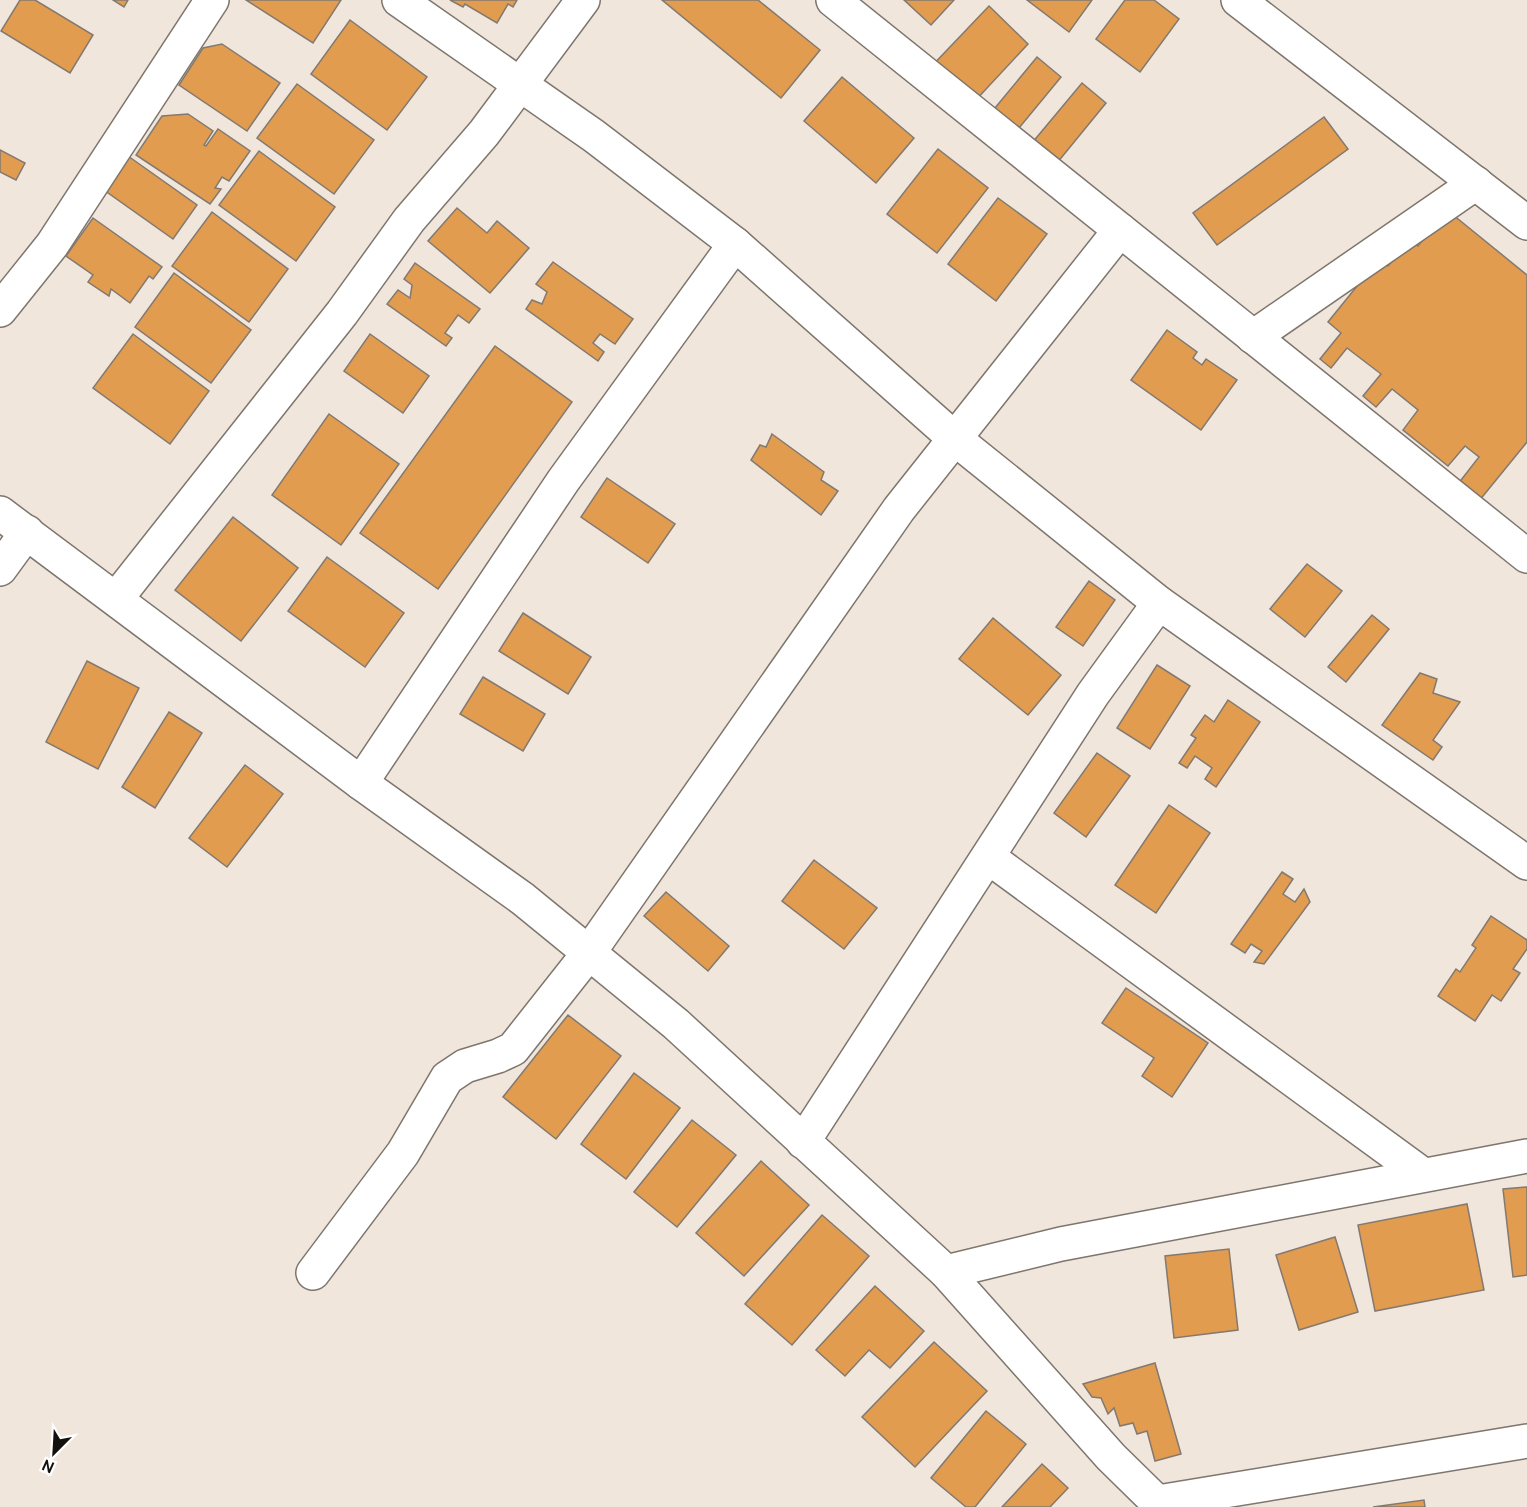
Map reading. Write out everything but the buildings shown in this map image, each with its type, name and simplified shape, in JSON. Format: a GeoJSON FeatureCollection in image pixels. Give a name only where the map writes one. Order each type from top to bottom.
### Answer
{"type":"FeatureCollection","features":[{"type":"Feature","properties":{"kind":"street"},"geometry":{"type":"LineString","coordinates":[[0,310],[52,245],[212,0]]}},
{"type":"Feature","properties":{"kind":"street"},"geometry":{"type":"LineString","coordinates":[[399,0],[594,136],[735,244],[954,438],[1159,603],[1527,863]]}},
{"type":"Feature","properties":{"kind":"street"},"geometry":{"type":"LineString","coordinates":[[116,599],[342,313],[409,220],[484,133],[583,0]]}},
{"type":"Feature","properties":{"kind":"street"},"geometry":{"type":"LineString","coordinates":[[833,0],[1527,556]]}},
{"type":"Feature","properties":{"kind":"street"},"geometry":{"type":"LineString","coordinates":[[1238,0],[1527,223]]}},
{"type":"Feature","properties":{"kind":"street"},"geometry":{"type":"LineString","coordinates":[[1253,336],[1476,183]]}},
{"type":"Feature","properties":{"kind":"street"},"geometry":{"type":"LineString","coordinates":[[313,1273],[403,1153],[447,1078],[465,1066],[513,1049],[588,954],[899,509],[1120,230]]}},
{"type":"Feature","properties":{"kind":"street"},"geometry":{"type":"LineString","coordinates":[[361,783],[563,481],[735,244]]}},
{"type":"Feature","properties":{"kind":"street"},"geometry":{"type":"LineString","coordinates":[[0,513],[361,783],[523,898],[588,954],[676,1024],[946,1272],[1111,1458],[1160,1504],[1527,1441]]}},
{"type":"Feature","properties":{"kind":"street"},"geometry":{"type":"LineString","coordinates":[[0,569],[27,532]]}},
{"type":"Feature","properties":{"kind":"street"},"geometry":{"type":"LineString","coordinates":[[802,1142],[1093,694],[1159,603]]}},
{"type":"Feature","properties":{"kind":"street"},"geometry":{"type":"LineString","coordinates":[[988,856],[1422,1174]]}},
{"type":"Feature","properties":{"kind":"street"},"geometry":{"type":"LineString","coordinates":[[946,1272],[1061,1244],[1527,1156]]}}]}
